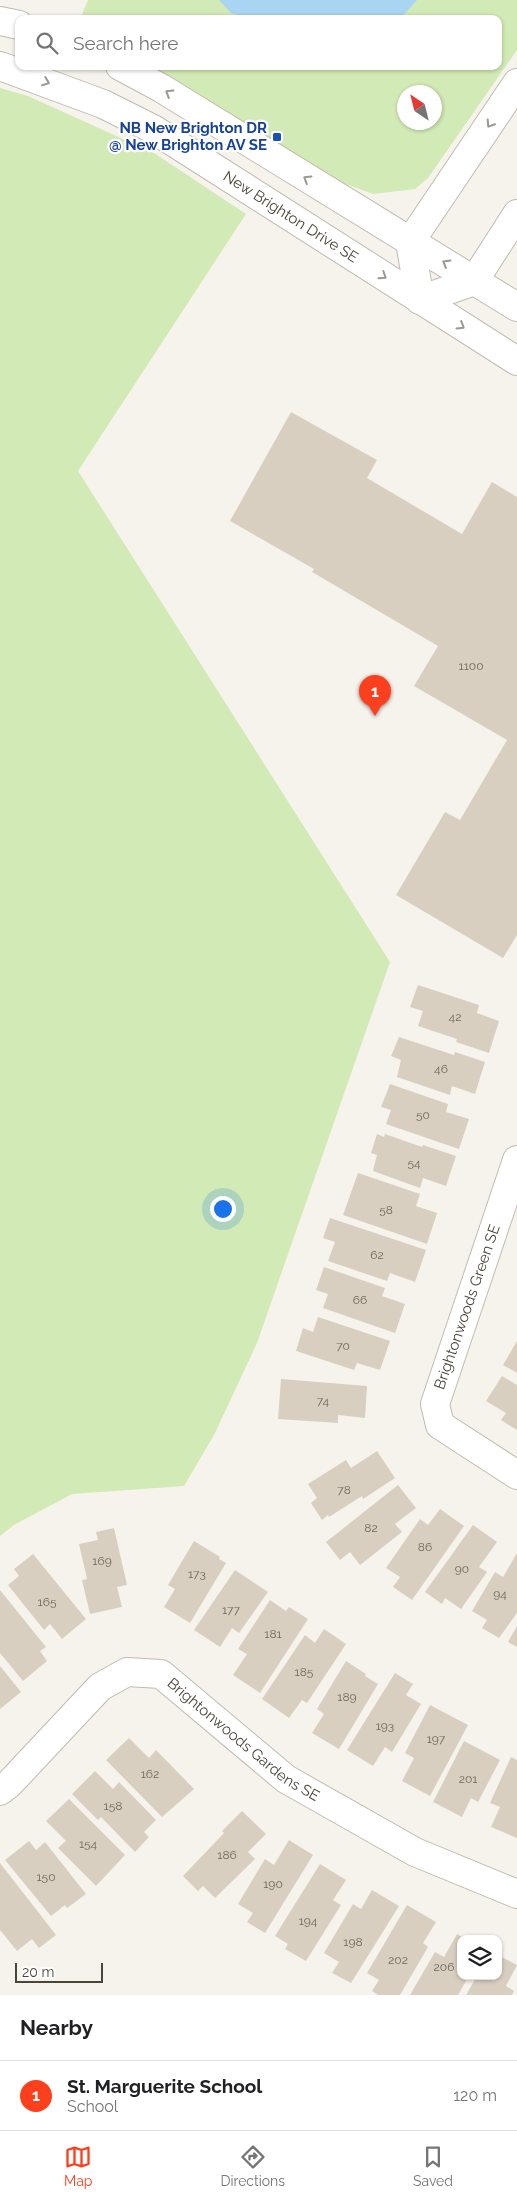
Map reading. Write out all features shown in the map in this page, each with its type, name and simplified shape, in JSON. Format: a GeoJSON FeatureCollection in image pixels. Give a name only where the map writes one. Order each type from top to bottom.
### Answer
{"type":"FeatureCollection","features":[{"type":"Feature","properties":{"kind":"street"},"geometry":{"type":"LineString","coordinates":[[0,21],[15,25]]}},
{"type":"Feature","properties":{"kind":"street","name":"New Brighton Drive SE"},"geometry":{"type":"LineString","coordinates":[[0,66],[103,104],[153,129],[517,361]]}},
{"type":"Feature","properties":{"kind":"street"},"geometry":{"type":"LineString","coordinates":[[127,70],[161,88],[517,307]]}},
{"type":"Feature","properties":{"kind":"street"},"geometry":{"type":"LineString","coordinates":[[517,83],[410,242],[420,300],[474,281],[517,214]]}},
{"type":"Feature","properties":{"kind":"street","name":"Brightonwoods Green SE"},"geometry":{"type":"LineString","coordinates":[[517,1160],[435,1404],[440,1425],[517,1475]]}},
{"type":"Feature","properties":{"kind":"street","name":"Brightonwoods Gardens SE"},"geometry":{"type":"LineString","coordinates":[[0,1791],[100,1687],[127,1672],[161,1674],[286,1779],[415,1852],[517,1894]]}},
{"type":"Feature","properties":{"kind":"green space"},"geometry":{"type":"Polygon","coordinates":[[[88,0],[517,0],[517,50],[428,178],[415,189],[373,194],[340,182],[194,91],[155,70],[502,70],[502,15],[82,15],[88,0]]]}},
{"type":"Feature","properties":{"kind":"green space"},"geometry":{"type":"Polygon","coordinates":[[[0,88],[28,96],[154,153],[246,214],[78,471],[390,962],[257,1343],[214,1435],[184,1486],[72,1494],[14,1525],[0,1536],[0,88]]]}},
{"type":"Feature","properties":{"kind":"water"},"geometry":{"type":"Polygon","coordinates":[[[219,0],[417,0],[404,15],[238,15],[231,13],[219,0]]]}},
{"type":"Feature","properties":{"kind":"building"},"geometry":{"type":"Polygon","coordinates":[[[291,412],[377,460],[367,478],[462,534],[492,482],[517,497],[517,935],[503,958],[396,895],[445,812],[460,820],[507,740],[414,686],[438,646],[312,572],[314,569],[230,521],[291,412]]]}},
{"type":"Feature","properties":{"kind":"building"},"geometry":{"type":"Polygon","coordinates":[[[418,985],[479,1005],[477,1013],[499,1021],[489,1053],[456,1042],[457,1039],[418,1026],[423,1011],[410,1007],[418,985]]]}},
{"type":"Feature","properties":{"kind":"building"},"geometry":{"type":"Polygon","coordinates":[[[399,1037],[454,1055],[455,1052],[485,1062],[475,1094],[452,1086],[450,1095],[397,1077],[401,1060],[391,1056],[399,1037]]]}},
{"type":"Feature","properties":{"kind":"building"},"geometry":{"type":"Polygon","coordinates":[[[390,1084],[448,1104],[446,1112],[469,1119],[459,1149],[386,1124],[391,1110],[381,1107],[390,1084]]]}},
{"type":"Feature","properties":{"kind":"building"},"geometry":{"type":"Polygon","coordinates":[[[377,1134],[384,1137],[385,1134],[456,1156],[446,1186],[423,1178],[420,1188],[373,1171],[377,1155],[371,1153],[377,1134]]]}},
{"type":"Feature","properties":{"kind":"building"},"geometry":{"type":"Polygon","coordinates":[[[358,1173],[420,1194],[416,1206],[437,1213],[427,1244],[343,1215],[358,1173]]]}},
{"type":"Feature","properties":{"kind":"building"},"geometry":{"type":"Polygon","coordinates":[[[330,1218],[426,1250],[415,1282],[390,1273],[387,1281],[328,1261],[335,1242],[323,1238],[330,1218]]]}},
{"type":"Feature","properties":{"kind":"building"},"geometry":{"type":"Polygon","coordinates":[[[324,1267],[385,1288],[382,1296],[405,1304],[395,1333],[323,1308],[328,1294],[316,1290],[324,1267]]]}},
{"type":"Feature","properties":{"kind":"building"},"geometry":{"type":"Polygon","coordinates":[[[318,1317],[390,1341],[380,1370],[357,1363],[354,1370],[296,1351],[303,1328],[313,1332],[318,1317]]]}},
{"type":"Feature","properties":{"kind":"building"},"geometry":{"type":"Polygon","coordinates":[[[517,1341],[517,1373],[503,1365],[517,1341]]]}},
{"type":"Feature","properties":{"kind":"building"},"geometry":{"type":"Polygon","coordinates":[[[502,1376],[517,1385],[517,1430],[501,1420],[506,1413],[486,1401],[502,1376]]]}},
{"type":"Feature","properties":{"kind":"building"},"geometry":{"type":"Polygon","coordinates":[[[281,1379],[367,1386],[365,1418],[338,1415],[338,1423],[278,1419],[281,1379]]]}},
{"type":"Feature","properties":{"kind":"building"},"geometry":{"type":"Polygon","coordinates":[[[377,1451],[395,1478],[363,1499],[362,1496],[322,1520],[311,1503],[317,1498],[308,1484],[346,1460],[351,1468],[377,1451]]]}},
{"type":"Feature","properties":{"kind":"building"},"geometry":{"type":"Polygon","coordinates":[[[398,1485],[416,1508],[395,1524],[402,1532],[360,1565],[350,1552],[340,1560],[326,1542],[398,1485]]]}},
{"type":"Feature","properties":{"kind":"building"},"geometry":{"type":"Polygon","coordinates":[[[440,1509],[464,1526],[412,1600],[393,1587],[400,1577],[386,1568],[420,1519],[428,1525],[440,1509]]]}},
{"type":"Feature","properties":{"kind":"building"},"geometry":{"type":"Polygon","coordinates":[[[473,1525],[497,1542],[479,1567],[487,1572],[461,1609],[445,1598],[442,1604],[425,1592],[473,1525]]]}},
{"type":"Feature","properties":{"kind":"building"},"geometry":{"type":"Polygon","coordinates":[[[114,1528],[127,1585],[117,1587],[122,1607],[90,1614],[82,1580],[87,1579],[79,1544],[98,1540],[96,1532],[114,1528]]]}},
{"type":"Feature","properties":{"kind":"building"},"geometry":{"type":"Polygon","coordinates":[[[194,1541],[220,1557],[219,1559],[226,1563],[190,1623],[164,1607],[175,1589],[168,1585],[194,1541]]]}},
{"type":"Feature","properties":{"kind":"building"},"geometry":{"type":"Polygon","coordinates":[[[517,1553],[517,1613],[499,1638],[482,1628],[487,1620],[472,1611],[495,1572],[503,1577],[517,1553]]]}},
{"type":"Feature","properties":{"kind":"building"},"geometry":{"type":"Polygon","coordinates":[[[33,1554],[86,1619],[62,1639],[50,1624],[44,1630],[8,1585],[19,1576],[14,1569],[33,1554]]]}},
{"type":"Feature","properties":{"kind":"building"},"geometry":{"type":"Polygon","coordinates":[[[235,1570],[268,1592],[239,1633],[232,1628],[220,1647],[194,1630],[235,1570]]]}},
{"type":"Feature","properties":{"kind":"building"},"geometry":{"type":"Polygon","coordinates":[[[0,1590],[46,1647],[40,1651],[47,1661],[23,1681],[0,1653],[0,1590]]]}},
{"type":"Feature","properties":{"kind":"building"},"geometry":{"type":"Polygon","coordinates":[[[270,1600],[286,1611],[289,1607],[308,1619],[260,1693],[233,1675],[247,1654],[238,1649],[270,1600]]]}},
{"type":"Feature","properties":{"kind":"building"},"geometry":{"type":"Polygon","coordinates":[[[517,1626],[517,1647],[508,1642],[517,1626]]]}},
{"type":"Feature","properties":{"kind":"building"},"geometry":{"type":"Polygon","coordinates":[[[324,1629],[346,1644],[307,1703],[302,1700],[289,1718],[262,1699],[305,1635],[315,1643],[324,1629]]]}},
{"type":"Feature","properties":{"kind":"building"},"geometry":{"type":"Polygon","coordinates":[[[346,1661],[378,1684],[339,1749],[312,1733],[324,1714],[317,1709],[346,1661]]]}},
{"type":"Feature","properties":{"kind":"building"},"geometry":{"type":"Polygon","coordinates":[[[0,1666],[21,1692],[0,1709],[0,1666]]]}},
{"type":"Feature","properties":{"kind":"building"},"geometry":{"type":"Polygon","coordinates":[[[395,1673],[413,1684],[406,1695],[421,1704],[392,1752],[385,1747],[373,1766],[347,1750],[395,1673]]]}},
{"type":"Feature","properties":{"kind":"building"},"geometry":{"type":"Polygon","coordinates":[[[430,1705],[468,1725],[430,1796],[402,1781],[414,1758],[405,1753],[430,1705]]]}},
{"type":"Feature","properties":{"kind":"building"},"geometry":{"type":"Polygon","coordinates":[[[129,1738],[149,1758],[156,1750],[194,1789],[162,1817],[106,1760],[129,1738]]]}},
{"type":"Feature","properties":{"kind":"building"},"geometry":{"type":"Polygon","coordinates":[[[464,1741],[500,1760],[478,1802],[471,1798],[462,1817],[433,1802],[464,1741]]]}},
{"type":"Feature","properties":{"kind":"building"},"geometry":{"type":"Polygon","coordinates":[[[511,1757],[517,1760],[517,1838],[491,1827],[500,1807],[490,1803],[511,1757]]]}},
{"type":"Feature","properties":{"kind":"building"},"geometry":{"type":"Polygon","coordinates":[[[95,1771],[113,1789],[119,1782],[156,1820],[144,1832],[149,1837],[135,1852],[101,1817],[98,1820],[72,1794],[95,1771]]]}},
{"type":"Feature","properties":{"kind":"building"},"geometry":{"type":"Polygon","coordinates":[[[69,1799],[125,1855],[96,1886],[58,1848],[66,1841],[46,1821],[69,1799]]]}},
{"type":"Feature","properties":{"kind":"building"},"geometry":{"type":"Polygon","coordinates":[[[242,1811],[266,1834],[248,1852],[255,1859],[215,1898],[203,1886],[198,1891],[183,1876],[242,1811]]]}},
{"type":"Feature","properties":{"kind":"building"},"geometry":{"type":"Polygon","coordinates":[[[289,1840],[313,1855],[265,1933],[247,1922],[253,1913],[238,1904],[265,1859],[274,1865],[289,1840]]]}},
{"type":"Feature","properties":{"kind":"building"},"geometry":{"type":"Polygon","coordinates":[[[29,1841],[36,1850],[45,1842],[86,1894],[67,1908],[65,1905],[51,1916],[5,1860],[29,1841]]]}},
{"type":"Feature","properties":{"kind":"building"},"geometry":{"type":"Polygon","coordinates":[[[0,1863],[56,1935],[39,1948],[32,1939],[17,1951],[0,1930],[0,1863]]]}},
{"type":"Feature","properties":{"kind":"building"},"geometry":{"type":"Polygon","coordinates":[[[320,1864],[346,1880],[333,1900],[341,1905],[306,1961],[285,1949],[288,1944],[275,1936],[320,1864]]]}},
{"type":"Feature","properties":{"kind":"building"},"geometry":{"type":"Polygon","coordinates":[[[372,1890],[399,1906],[351,1983],[332,1973],[339,1962],[324,1953],[353,1904],[361,1909],[372,1890]]]}},
{"type":"Feature","properties":{"kind":"building"},"geometry":{"type":"Polygon","coordinates":[[[407,1905],[436,1922],[423,1943],[428,1947],[400,1995],[378,1995],[372,1991],[379,1980],[367,1973],[407,1905]]]}},
{"type":"Feature","properties":{"kind":"building"},"geometry":{"type":"Polygon","coordinates":[[[457,1934],[459,1935],[457,1935],[457,1980],[467,1980],[458,1995],[410,1995],[435,1952],[444,1957],[457,1934]]]}},
{"type":"Feature","properties":{"kind":"building"},"geometry":{"type":"Polygon","coordinates":[[[502,1957],[517,1965],[506,1986],[514,1991],[512,1995],[466,1995],[475,1980],[502,1980],[502,1957]]]}},
{"type":"Feature","properties":{"kind":"place","name":"NB New Brighton DR @ New Brighton AV SE"},"geometry":{"type":"Point","coordinates":[277,137]}},
{"type":"Feature","properties":{"kind":"place","name":"St. Marguerite School"},"geometry":{"type":"Point","coordinates":[375,716]}}]}
